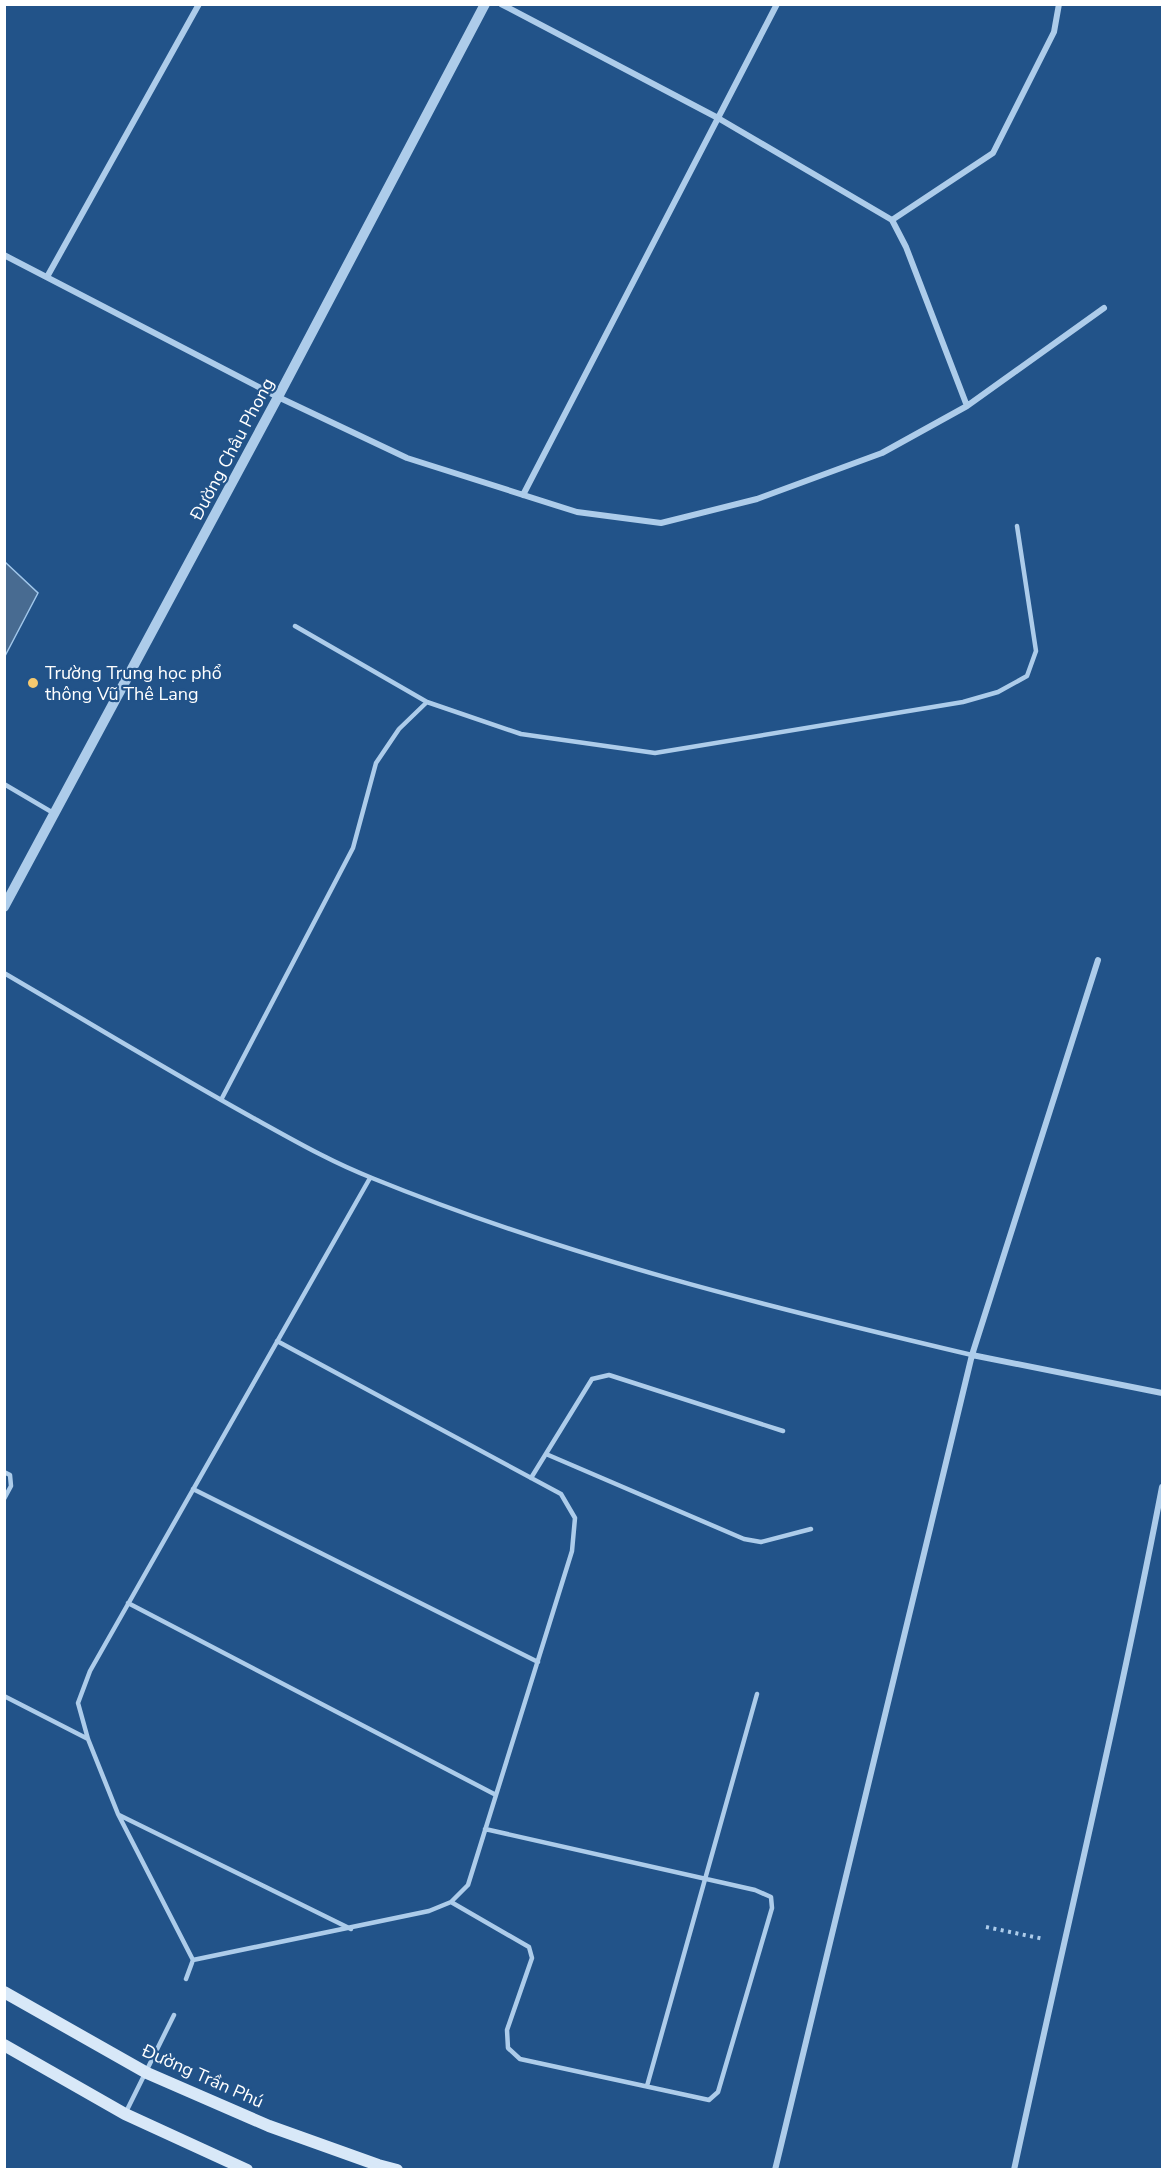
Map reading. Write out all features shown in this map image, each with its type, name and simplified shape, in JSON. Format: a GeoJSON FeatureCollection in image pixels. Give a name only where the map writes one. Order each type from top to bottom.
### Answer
{"type":"FeatureCollection","features":[{"type":"Feature","properties":{"kind":"main road","name":"Đường Trần Phú"},"geometry":{"type":"LineString","coordinates":[[4,1992],[147,2073],[269,2126],[378,2165],[398,2169]]}},
{"type":"Feature","properties":{"kind":"main road"},"geometry":{"type":"LineString","coordinates":[[4,2046],[125,2114],[247,2169]]}},
{"type":"Feature","properties":{"kind":"street"},"geometry":{"type":"LineString","coordinates":[[47,277],[199,4]]}},
{"type":"Feature","properties":{"kind":"street","name":"Đường Châu Phong"},"geometry":{"type":"LineString","coordinates":[[4,907],[278,397],[485,4]]}},
{"type":"Feature","properties":{"kind":"street"},"geometry":{"type":"LineString","coordinates":[[501,4],[718,118],[892,220],[906,247],[967,406]]}},
{"type":"Feature","properties":{"kind":"street"},"geometry":{"type":"LineString","coordinates":[[523,495],[777,4]]}},
{"type":"Feature","properties":{"kind":"street"},"geometry":{"type":"LineString","coordinates":[[892,220],[993,153],[1054,32],[1059,4]]}},
{"type":"Feature","properties":{"kind":"street"},"geometry":{"type":"LineString","coordinates":[[4,255],[278,397],[407,458],[577,512],[661,523],[758,499],[882,453],[967,406],[1104,308]]}},
{"type":"Feature","properties":{"kind":"street"},"geometry":{"type":"LineString","coordinates":[[775,2169],[972,1355],[1098,960]]}},
{"type":"Feature","properties":{"kind":"street"},"geometry":{"type":"LineString","coordinates":[[972,1355],[1162,1393]]}},
{"type":"Feature","properties":{"kind":"street"},"geometry":{"type":"LineString","coordinates":[[1014,2169],[1134,1633],[1162,1488]]}},
{"type":"Feature","properties":{"kind":"lane"},"geometry":{"type":"LineString","coordinates":[[295,626],[427,702],[521,734],[655,753],[963,702],[998,692],[1027,676],[1035,651],[1017,526]]}},
{"type":"Feature","properties":{"kind":"lane"},"geometry":{"type":"LineString","coordinates":[[221,1100],[353,848],[376,763],[399,729],[427,702]]}},
{"type":"Feature","properties":{"kind":"lane"},"geometry":{"type":"LineString","coordinates":[[4,784],[54,813]]}},
{"type":"Feature","properties":{"kind":"lane"},"geometry":{"type":"LineString","coordinates":[[4,973],[221,1100],[298,1143],[370,1178],[526,1236],[609,1262],[829,1321],[972,1355]]}},
{"type":"Feature","properties":{"kind":"lane"},"geometry":{"type":"LineString","coordinates":[[186,1979],[193,1960],[118,1815],[87,1739],[78,1703],[90,1671],[370,1178]]}},
{"type":"Feature","properties":{"kind":"lane"},"geometry":{"type":"LineString","coordinates":[[193,1960],[429,1911],[451,1902],[468,1885],[572,1551],[575,1518],[561,1494],[277,1341]]}},
{"type":"Feature","properties":{"kind":"lane"},"geometry":{"type":"LineString","coordinates":[[531,1478],[592,1379],[609,1375],[783,1431]]}},
{"type":"Feature","properties":{"kind":"lane"},"geometry":{"type":"LineString","coordinates":[[546,1454],[744,1539],[761,1542],[811,1529]]}},
{"type":"Feature","properties":{"kind":"lane"},"geometry":{"type":"LineString","coordinates":[[4,1472],[10,1475],[11,1486],[4,1499]]}},
{"type":"Feature","properties":{"kind":"lane"},"geometry":{"type":"LineString","coordinates":[[193,1489],[538,1662]]}},
{"type":"Feature","properties":{"kind":"lane"},"geometry":{"type":"LineString","coordinates":[[128,1604],[496,1795]]}},
{"type":"Feature","properties":{"kind":"lane"},"geometry":{"type":"LineString","coordinates":[[647,2086],[757,1694]]}},
{"type":"Feature","properties":{"kind":"lane"},"geometry":{"type":"LineString","coordinates":[[4,1696],[87,1739]]}},
{"type":"Feature","properties":{"kind":"lane"},"geometry":{"type":"LineString","coordinates":[[118,1815],[351,1929]]}},
{"type":"Feature","properties":{"kind":"lane"},"geometry":{"type":"LineString","coordinates":[[451,1902],[529,1947],[532,1958],[507,2030],[508,2048],[520,2059],[709,2100],[718,2092],[772,1908],[771,1897],[755,1890],[485,1829]]}},
{"type":"Feature","properties":{"kind":"lane"},"geometry":{"type":"LineString","coordinates":[[125,2114],[174,2015]]}},
{"type":"Feature","properties":{"kind":"path"},"geometry":{"type":"LineString","coordinates":[[986,1927],[1063,1943]]}},
{"type":"Feature","properties":{"kind":"water"},"geometry":{"type":"Polygon","coordinates":[[[5,562],[38,593],[5,656],[5,562]]]}},
{"type":"Feature","properties":{"kind":"place","name":"Trường Trung học phổ thông Vũ Thê Lang"},"geometry":{"type":"Point","coordinates":[33,683]}}]}
